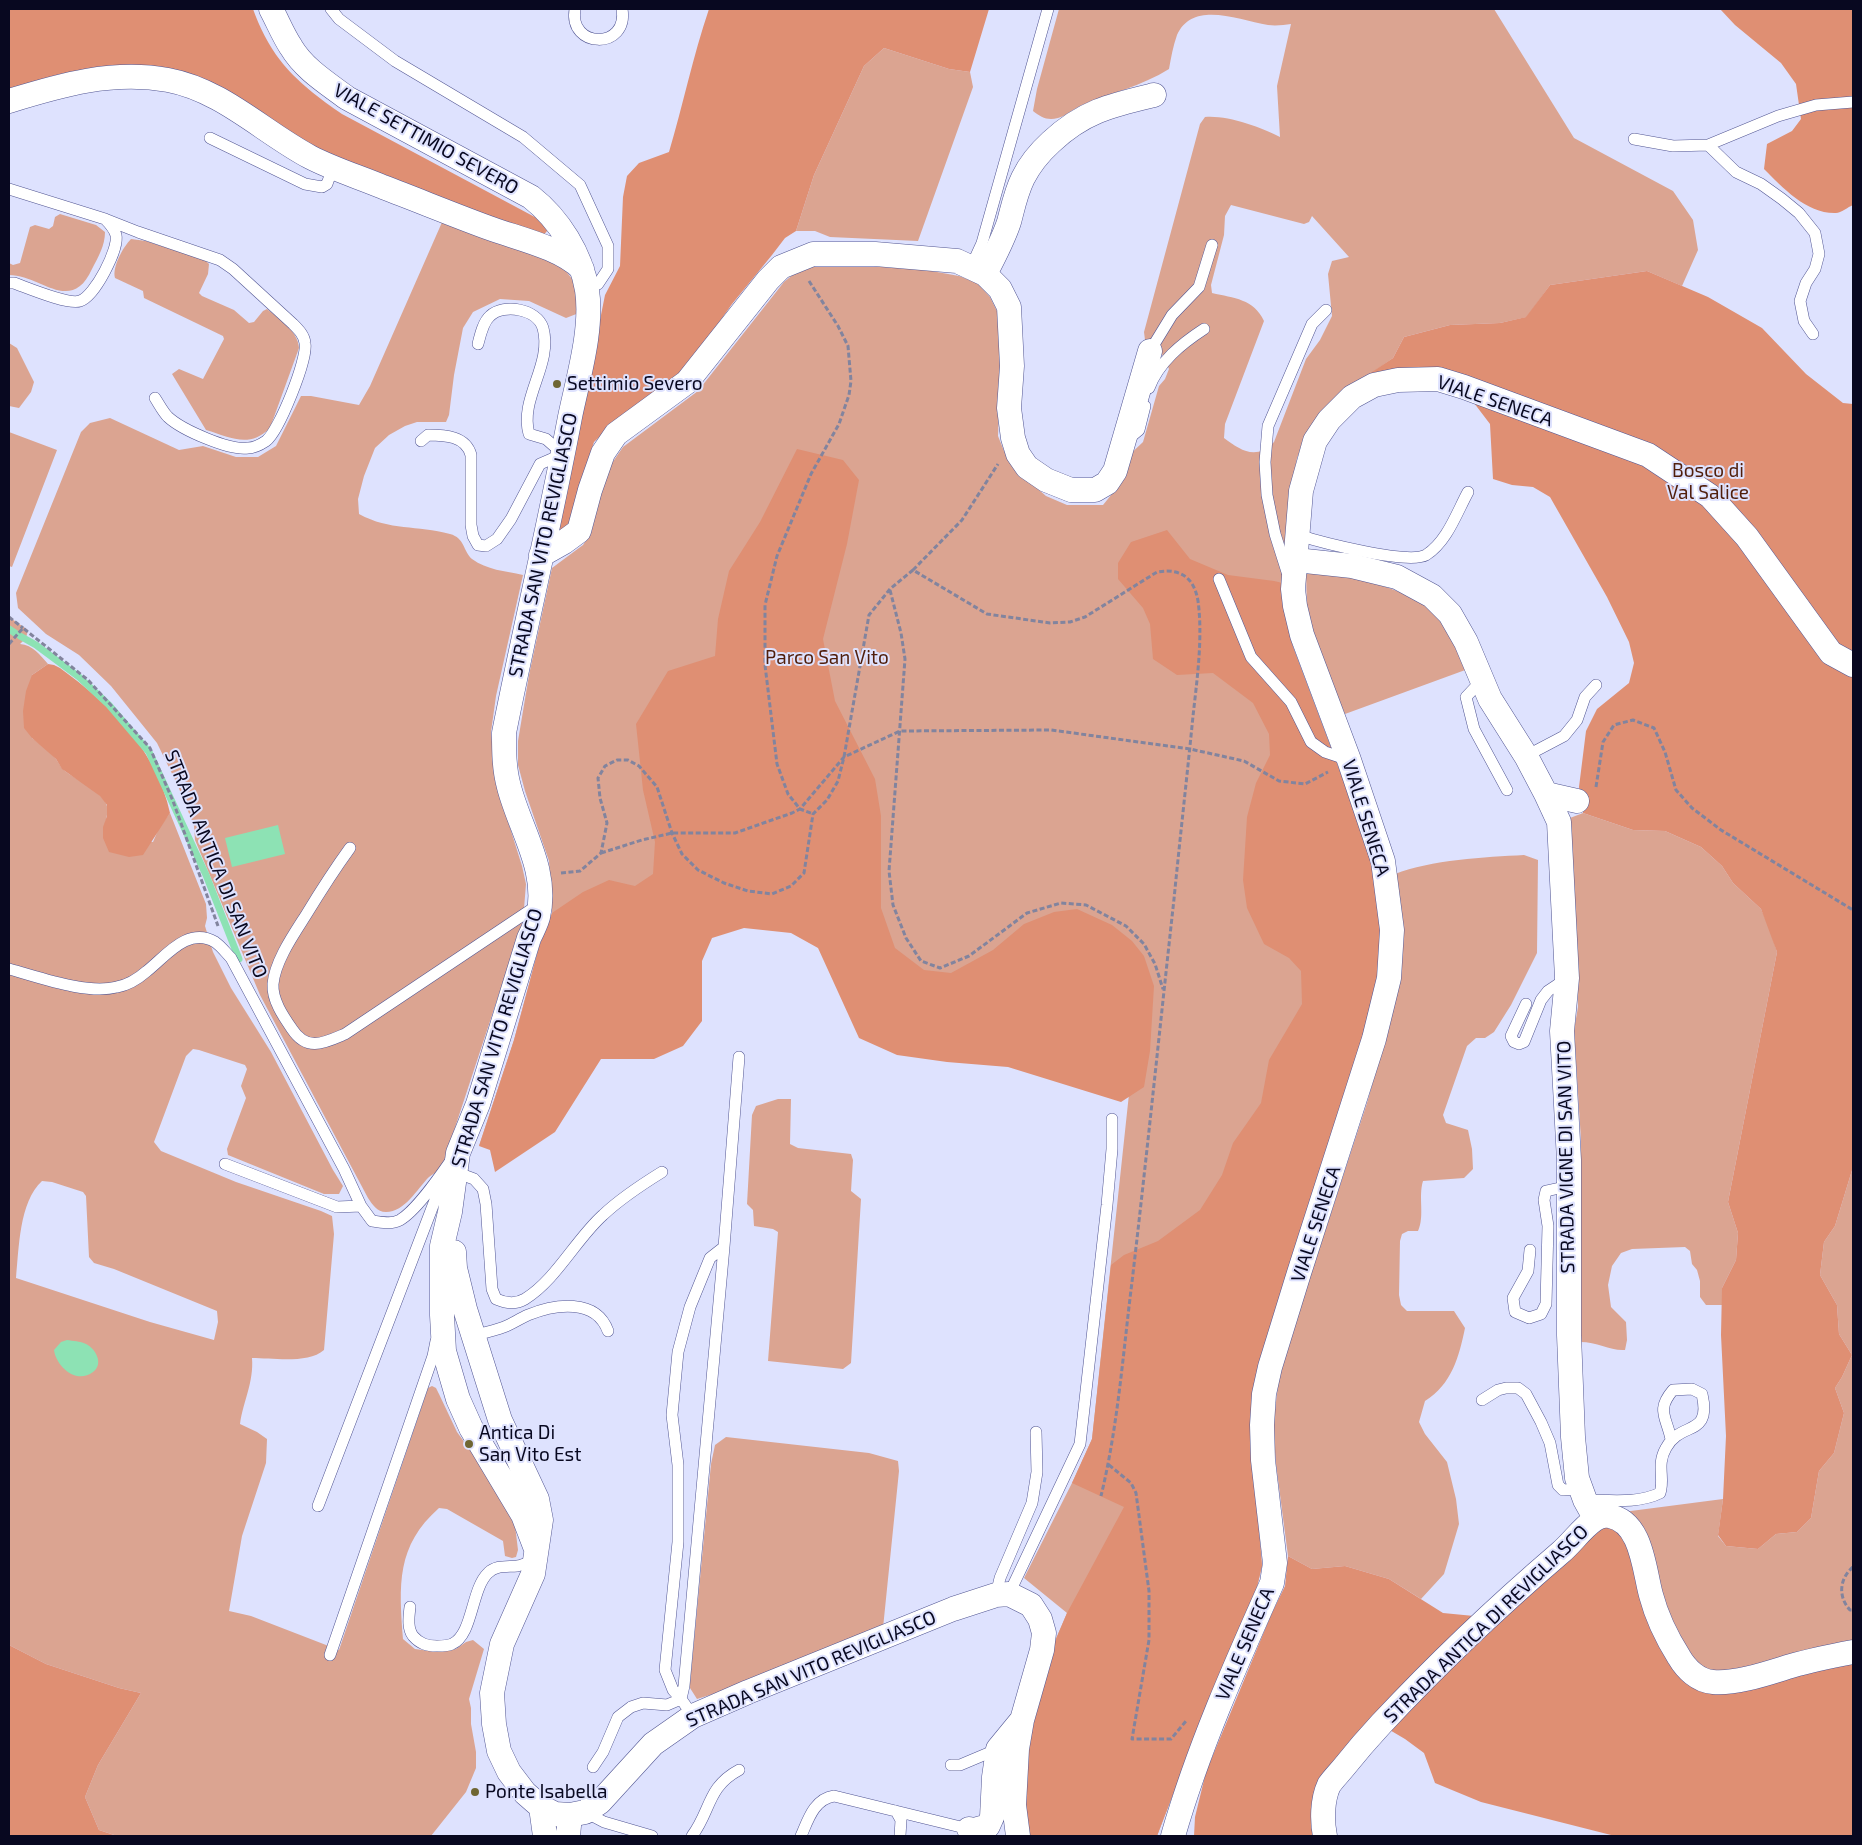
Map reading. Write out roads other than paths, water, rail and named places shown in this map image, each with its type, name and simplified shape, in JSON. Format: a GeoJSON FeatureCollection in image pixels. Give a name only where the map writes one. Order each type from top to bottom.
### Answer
{"type":"FeatureCollection","features":[{"type":"Feature","properties":{"kind":"street","name":"VIALE SETTIMIO SEVERO"},"geometry":{"type":"LineString","coordinates":[[271,9],[292,48],[309,68],[328,84],[362,106],[531,197],[544,208],[562,230],[584,279]]}},
{"type":"Feature","properties":{"kind":"street"},"geometry":{"type":"LineString","coordinates":[[9,101],[68,84],[95,79],[123,77],[166,79],[190,85],[218,98],[310,157],[567,257],[584,279]]}},
{"type":"Feature","properties":{"kind":"street"},"geometry":{"type":"LineString","coordinates":[[978,271],[1008,223],[1014,199],[1030,165],[1044,149],[1067,127],[1095,111],[1154,95]]}},
{"type":"Feature","properties":{"kind":"street"},"geometry":{"type":"LineString","coordinates":[[541,555],[579,532],[590,490],[603,453],[616,434],[687,382],[768,280],[781,267],[813,254],[875,254],[957,262],[978,271],[1000,289],[1009,306],[1012,366],[1009,408],[1013,438],[1018,454],[1027,467],[1046,480],[1072,490],[1095,490],[1107,483],[1115,471],[1150,351]]}},
{"type":"Feature","properties":{"kind":"street","name":"STRADA SAN VITO REVIGLIASCO"},"geometry":{"type":"LineString","coordinates":[[536,1555],[523,1515],[471,1428],[458,1399],[444,1351],[442,1246],[450,1212],[456,1162],[478,1104],[529,938],[538,918],[541,891],[538,871],[509,787],[504,762],[504,733],[584,346],[589,309],[584,279]]}},
{"type":"Feature","properties":{"kind":"street","name":"VIALE SENECA"},"geometry":{"type":"LineString","coordinates":[[1173,1836],[1186,1790],[1214,1717],[1272,1584],[1274,1563],[1263,1460],[1262,1425],[1264,1394],[1299,1272],[1374,1039],[1388,978],[1392,930],[1383,861],[1349,760],[1302,635],[1293,589],[1301,491],[1315,441],[1329,420],[1352,397],[1374,385],[1398,380],[1438,379],[1648,456],[1710,496],[1747,537],[1831,653],[1853,665]]}},
{"type":"Feature","properties":{"kind":"street","name":"STRADA VIGNE DI SAN VITO"},"geometry":{"type":"LineString","coordinates":[[1296,560],[1352,566],[1397,577],[1432,596],[1450,614],[1466,642],[1490,699],[1526,756],[1559,822],[1567,978],[1562,1031],[1569,1160],[1569,1336],[1577,1478],[1587,1503]]}},
{"type":"Feature","properties":{"kind":"street"},"geometry":{"type":"LineString","coordinates":[[1546,794],[1577,801]]}},
{"type":"Feature","properties":{"kind":"street","name":"STRADA SAN VITO REVIGLIASCO"},"geometry":{"type":"LineString","coordinates":[[450,1212],[455,1268],[465,1309],[500,1420],[537,1499],[541,1520],[533,1574],[502,1644],[492,1693],[494,1724],[499,1751],[509,1772],[525,1793],[541,1807],[574,1821],[600,1802],[687,1708],[953,1609],[1003,1594]]}},
{"type":"Feature","properties":{"kind":"street","name":"STRADA ANTICA DI REVIGLIASCO"},"geometry":{"type":"LineString","coordinates":[[1325,1836],[1323,1813],[1330,1784],[1423,1678],[1525,1583],[1570,1545],[1587,1503],[1606,1515],[1617,1518],[1626,1525],[1634,1536],[1640,1547],[1651,1595],[1668,1640],[1682,1663],[1690,1672],[1697,1676],[1711,1682],[1730,1681],[1819,1658],[1853,1652]]}},
{"type":"Feature","properties":{"kind":"street"},"geometry":{"type":"LineString","coordinates":[[1003,1594],[1031,1605],[1040,1619],[1044,1633],[1042,1650],[1022,1720],[1017,1749],[1014,1805],[1018,1836]]}},
{"type":"Feature","properties":{"kind":"street"},"geometry":{"type":"LineString","coordinates":[[982,1831],[992,1817],[998,1749],[1022,1720]]}},
{"type":"Feature","properties":{"kind":"street"},"geometry":{"type":"LineString","coordinates":[[541,1807],[545,1836]]}},
{"type":"Feature","properties":{"kind":"lane"},"geometry":{"type":"LineString","coordinates":[[332,9],[339,19],[395,62],[523,138],[580,185],[608,246],[608,269],[598,284],[584,279]]}},
{"type":"Feature","properties":{"kind":"lane"},"geometry":{"type":"LineString","coordinates":[[576,9],[574,18],[576,26],[588,38],[596,40],[611,36],[617,31],[621,25],[622,9]]}},
{"type":"Feature","properties":{"kind":"lane"},"geometry":{"type":"LineString","coordinates":[[978,271],[982,243],[1048,9]]}},
{"type":"Feature","properties":{"kind":"lane"},"geometry":{"type":"LineString","coordinates":[[1634,139],[1673,146],[1708,145],[1788,113],[1816,105],[1853,102]]}},
{"type":"Feature","properties":{"kind":"lane"},"geometry":{"type":"LineString","coordinates":[[210,138],[305,184],[322,187],[327,184],[333,167]]}},
{"type":"Feature","properties":{"kind":"lane"},"geometry":{"type":"LineString","coordinates":[[1708,145],[1736,172],[1782,198],[1799,213],[1815,233],[1819,254],[1815,268],[1806,283],[1800,301],[1804,321],[1813,334]]}},
{"type":"Feature","properties":{"kind":"lane"},"geometry":{"type":"LineString","coordinates":[[9,189],[105,219],[220,260],[233,269],[302,333],[306,345],[294,389],[275,431],[268,440],[257,446],[247,449],[236,447],[186,430],[167,416],[155,398]]}},
{"type":"Feature","properties":{"kind":"lane"},"geometry":{"type":"LineString","coordinates":[[9,283],[60,299],[79,302],[86,298],[101,279],[114,248],[116,236],[113,227],[105,219]]}},
{"type":"Feature","properties":{"kind":"lane"},"geometry":{"type":"LineString","coordinates":[[1150,351],[1172,315],[1199,287],[1212,245]]}},
{"type":"Feature","properties":{"kind":"lane"},"geometry":{"type":"LineString","coordinates":[[421,441],[428,435],[442,435],[464,442],[469,448],[471,455],[471,525],[473,536],[478,545],[486,546],[497,539],[511,519],[540,464],[563,454],[546,440],[529,434],[527,427],[527,416],[544,356],[543,331],[537,318],[527,311],[510,309],[500,311],[489,316],[483,327],[478,344]]}},
{"type":"Feature","properties":{"kind":"lane"},"geometry":{"type":"LineString","coordinates":[[1293,589],[1275,534],[1267,495],[1265,462],[1268,426],[1312,324],[1326,310]]}},
{"type":"Feature","properties":{"kind":"lane"},"geometry":{"type":"LineString","coordinates":[[1124,441],[1135,435],[1139,430],[1155,375],[1176,350],[1204,329]]}},
{"type":"Feature","properties":{"kind":"lane"},"geometry":{"type":"LineString","coordinates":[[1298,535],[1372,553],[1408,558],[1425,556],[1440,542],[1468,492]]}},
{"type":"Feature","properties":{"kind":"lane"},"geometry":{"type":"LineString","coordinates":[[1219,580],[1251,657],[1291,702],[1311,742],[1325,752],[1349,760]]}},
{"type":"Feature","properties":{"kind":"lane"},"geometry":{"type":"LineString","coordinates":[[1482,679],[1466,697],[1468,709],[1474,729],[1507,790]]}},
{"type":"Feature","properties":{"kind":"lane"},"geometry":{"type":"LineString","coordinates":[[1526,756],[1564,736],[1576,720],[1585,697],[1596,685]]}},
{"type":"Feature","properties":{"kind":"lane"},"geometry":{"type":"LineString","coordinates":[[350,848],[336,866],[285,948],[273,984],[278,1006],[294,1033],[303,1041],[314,1045],[345,1034],[540,904]]}},
{"type":"Feature","properties":{"kind":"lane","name":"STRADA ANTICA DI SAN VITO"},"geometry":{"type":"LineString","coordinates":[[9,969],[71,986],[116,988],[147,972],[171,949],[186,940],[203,937],[216,943],[231,958],[344,1169],[361,1206],[372,1221],[387,1223],[399,1221],[456,1162]]}},
{"type":"Feature","properties":{"kind":"lane"},"geometry":{"type":"LineString","coordinates":[[1526,1004],[1511,1036],[1514,1042],[1519,1044],[1524,1042],[1541,1000],[1548,991],[1567,978]]}},
{"type":"Feature","properties":{"kind":"lane"},"geometry":{"type":"LineString","coordinates":[[687,1708],[684,1686],[724,1247],[739,1057]]}},
{"type":"Feature","properties":{"kind":"lane"},"geometry":{"type":"LineString","coordinates":[[1003,1594],[1080,1444],[1107,1206],[1112,1149],[1112,1120]]}},
{"type":"Feature","properties":{"kind":"lane"},"geometry":{"type":"LineString","coordinates":[[318,1506],[437,1195],[456,1162],[483,1189],[486,1204],[492,1289],[496,1299],[507,1304],[524,1300],[540,1287],[584,1234],[602,1216],[621,1199],[662,1172]]}},
{"type":"Feature","properties":{"kind":"lane"},"geometry":{"type":"LineString","coordinates":[[225,1164],[337,1207],[361,1206]]}},
{"type":"Feature","properties":{"kind":"lane"},"geometry":{"type":"LineString","coordinates":[[1530,1250],[1528,1271],[1513,1298],[1515,1312],[1529,1318],[1541,1314],[1546,1304],[1548,1226],[1544,1200],[1546,1191],[1569,1186]]}},
{"type":"Feature","properties":{"kind":"lane"},"geometry":{"type":"LineString","coordinates":[[687,1708],[673,1690],[665,1670],[678,1542],[680,1498],[672,1415],[677,1361],[690,1307],[710,1258],[724,1247]]}},
{"type":"Feature","properties":{"kind":"lane"},"geometry":{"type":"LineString","coordinates":[[474,1335],[502,1328],[528,1315],[548,1309],[574,1306],[593,1311],[604,1321],[608,1331]]}},
{"type":"Feature","properties":{"kind":"lane"},"geometry":{"type":"LineString","coordinates":[[330,1655],[433,1356],[442,1315]]}},
{"type":"Feature","properties":{"kind":"lane"},"geometry":{"type":"LineString","coordinates":[[1482,1400],[1498,1390],[1506,1388],[1518,1388],[1526,1394],[1550,1443],[1558,1485],[1563,1490],[1587,1503],[1631,1500],[1652,1497],[1660,1493],[1662,1487],[1660,1467],[1664,1451],[1671,1439],[1682,1431],[1691,1429],[1701,1422],[1705,1408],[1702,1394],[1692,1389],[1673,1390],[1664,1400],[1663,1412],[1671,1439]]}},
{"type":"Feature","properties":{"kind":"lane"},"geometry":{"type":"LineString","coordinates":[[1003,1594],[1000,1578],[1032,1503],[1037,1472],[1036,1432]]}},
{"type":"Feature","properties":{"kind":"lane"},"geometry":{"type":"LineString","coordinates":[[410,1606],[408,1619],[412,1635],[422,1644],[433,1646],[453,1644],[461,1638],[480,1584],[487,1574],[494,1568],[518,1566],[536,1555]]}},
{"type":"Feature","properties":{"kind":"lane"},"geometry":{"type":"LineString","coordinates":[[593,1767],[603,1752],[618,1717],[631,1707],[643,1703],[687,1708]]}},
{"type":"Feature","properties":{"kind":"lane"},"geometry":{"type":"LineString","coordinates":[[951,1765],[960,1765],[998,1749]]}},
{"type":"Feature","properties":{"kind":"lane"},"geometry":{"type":"LineString","coordinates":[[692,1836],[698,1829],[718,1785],[739,1770]]}},
{"type":"Feature","properties":{"kind":"lane"},"geometry":{"type":"LineString","coordinates":[[801,1836],[816,1805],[825,1798],[834,1796],[982,1831]]}},
{"type":"Feature","properties":{"kind":"lane"},"geometry":{"type":"LineString","coordinates":[[896,1811],[901,1820],[900,1836]]}},
{"type":"Feature","properties":{"kind":"lane"},"geometry":{"type":"LineString","coordinates":[[574,1821],[604,1822],[652,1836]]}},
{"type":"Feature","properties":{"kind":"waterway"},"geometry":{"type":"LineString","coordinates":[[9,629],[15,633]]}},
{"type":"Feature","properties":{"kind":"waterway"},"geometry":{"type":"LineString","coordinates":[[20,636],[36,645],[79,677],[109,705],[149,752],[206,875],[239,959]]}},
{"type":"Feature","properties":{"kind":"place","name":"Settimio Severo"},"geometry":{"type":"Point","coordinates":[557,384]}},
{"type":"Feature","properties":{"kind":"place","name":"Antica Di San Vito Est"},"geometry":{"type":"Point","coordinates":[469,1444]}},
{"type":"Feature","properties":{"kind":"place","name":"Ponte Isabella"},"geometry":{"type":"Point","coordinates":[475,1792]}},
{"type":"Feature","properties":{"kind":"park label","name":"Bosco di Val Salice"},"geometry":{"type":"Point","coordinates":[1708,482]}},
{"type":"Feature","properties":{"kind":"park label","name":"Parco San Vito"},"geometry":{"type":"Point","coordinates":[827,658]}}]}
